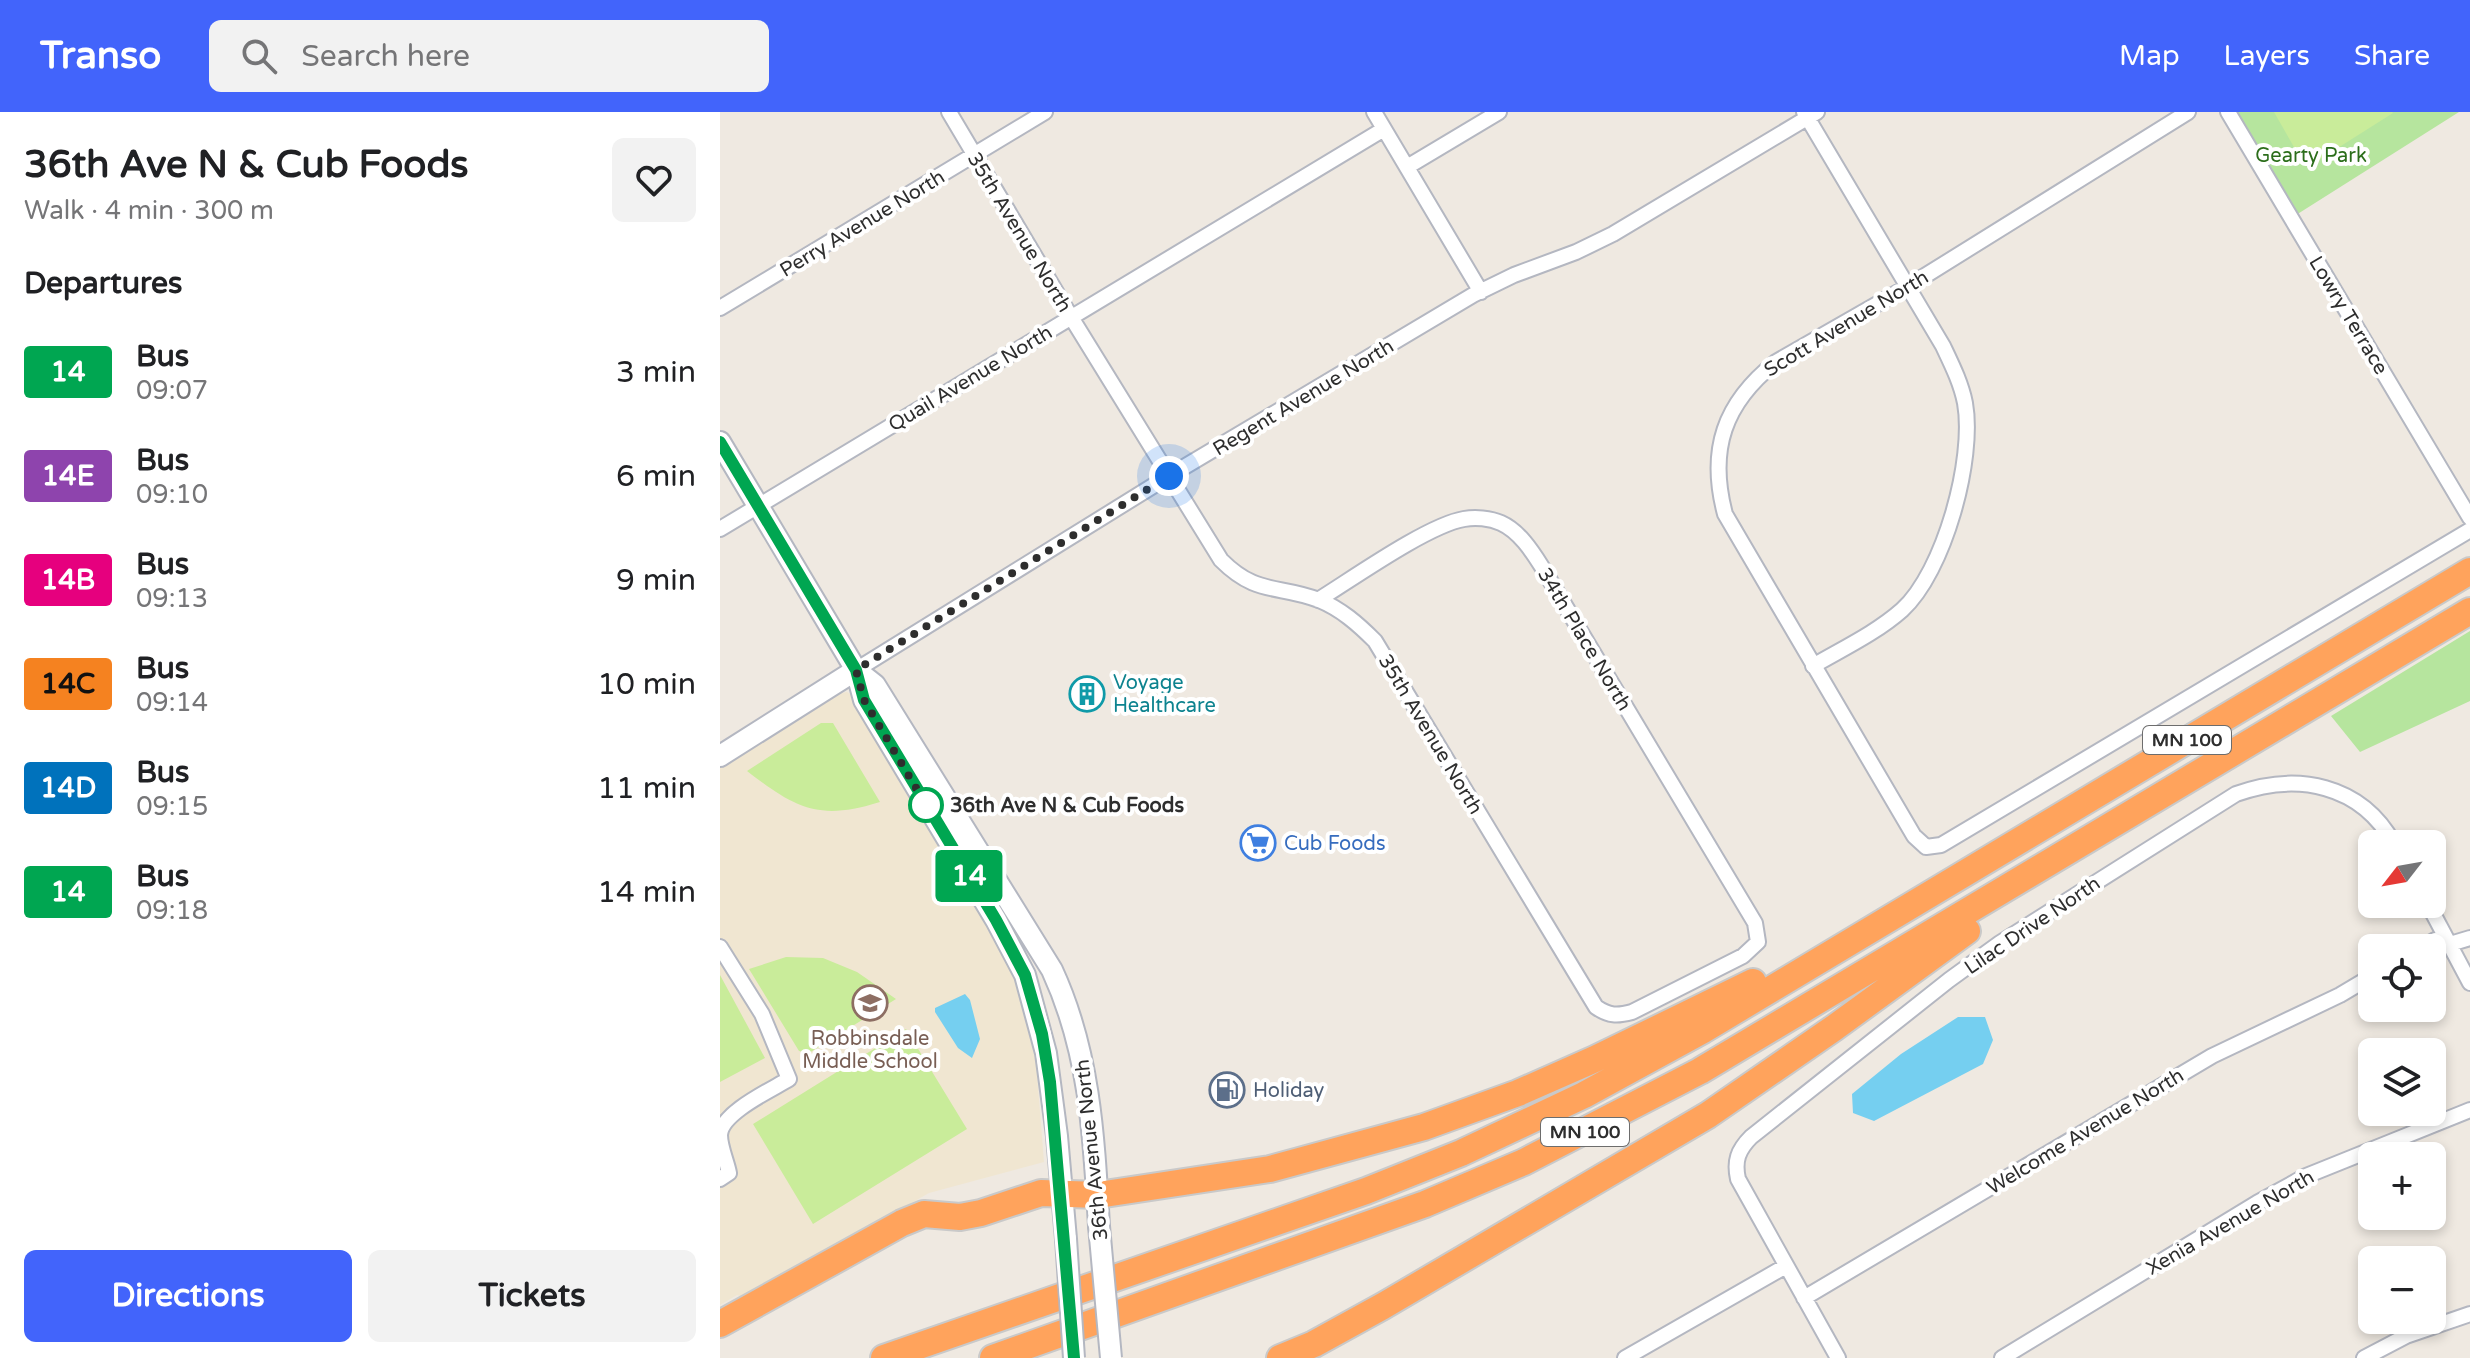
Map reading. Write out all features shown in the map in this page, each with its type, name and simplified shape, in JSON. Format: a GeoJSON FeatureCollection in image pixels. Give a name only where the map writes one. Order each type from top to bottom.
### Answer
{"type":"FeatureCollection","features":[{"type":"Feature","properties":{"kind":"highway","name":"MN 100"},"geometry":{"type":"LineString","coordinates":[[884,1358],[1366,1191],[1461,1153],[1584,1095],[1703,1030],[2470,571]]}},
{"type":"Feature","properties":{"kind":"highway","name":"MN 100"},"geometry":{"type":"LineString","coordinates":[[993,1358],[1414,1209],[1537,1156],[1700,1071],[2470,611]]}},
{"type":"Feature","properties":{"kind":"highway"},"geometry":{"type":"LineString","coordinates":[[1280,1358],[1314,1344],[1383,1306],[1708,1115],[1952,941],[2052,877],[2133,813]]}},
{"type":"Feature","properties":{"kind":"highway"},"geometry":{"type":"LineString","coordinates":[[720,1340],[904,1241],[960,1217],[1003,1208],[1041,1193],[1098,1195],[1270,1169],[1456,1116],[1595,1059],[1904,909]]}},
{"type":"Feature","properties":{"kind":"highway"},"geometry":{"type":"LineString","coordinates":[[720,1324],[902,1223],[924,1214],[960,1217]]}},
{"type":"Feature","properties":{"kind":"street","name":"35th Avenue North"},"geometry":{"type":"LineString","coordinates":[[949,112],[1209,543],[1233,572],[1267,589],[1318,600],[1335,607],[1375,641],[1588,998],[1606,1014]]}},
{"type":"Feature","properties":{"kind":"street","name":"Perry Avenue North"},"geometry":{"type":"LineString","coordinates":[[720,308],[1045,112]]}},
{"type":"Feature","properties":{"kind":"street"},"geometry":{"type":"LineString","coordinates":[[1374,112],[1481,292]]}},
{"type":"Feature","properties":{"kind":"street"},"geometry":{"type":"LineString","coordinates":[[1407,167],[1499,112]]}},
{"type":"Feature","properties":{"kind":"street","name":"Scott Avenue North"},"geometry":{"type":"LineString","coordinates":[[2188,112],[1907,287],[1776,362],[1757,377],[1728,417],[1721,441],[1718,477],[1725,514],[1914,836],[1926,847],[1941,845],[2470,530]]}},
{"type":"Feature","properties":{"kind":"street","name":"Lowry Terrace"},"geometry":{"type":"LineString","coordinates":[[2228,112],[2470,518]]}},
{"type":"Feature","properties":{"kind":"street"},"geometry":{"type":"LineString","coordinates":[[1809,114],[1943,346],[1965,404],[1967,435],[1965,466],[1958,496],[1940,549],[1914,598],[1889,621],[1813,666]]}},
{"type":"Feature","properties":{"kind":"street","name":"Regent Avenue North"},"geometry":{"type":"LineString","coordinates":[[720,756],[1169,476],[1481,292],[1613,234],[1809,114]]}},
{"type":"Feature","properties":{"kind":"street","name":"Quail Avenue North"},"geometry":{"type":"LineString","coordinates":[[720,529],[1384,129]]}},
{"type":"Feature","properties":{"kind":"street","name":"36th Avenue North"},"geometry":{"type":"LineString","coordinates":[[720,442],[856,670],[864,700],[996,920],[1025,975],[1046,1053],[1057,1136],[1074,1358]]}},
{"type":"Feature","properties":{"kind":"street","name":"34th Place North"},"geometry":{"type":"LineString","coordinates":[[1318,600],[1425,535],[1462,519],[1480,518],[1501,523],[1515,532],[1532,550],[1755,923],[1758,942],[1743,956],[1632,1012],[1606,1014]]}},
{"type":"Feature","properties":{"kind":"street","name":"36th Avenue North"},"geometry":{"type":"LineString","coordinates":[[856,670],[875,685],[1052,970],[1063,994],[1082,1051],[1088,1083],[1111,1358]]}},
{"type":"Feature","properties":{"kind":"street","name":"Lilac Drive North"},"geometry":{"type":"LineString","coordinates":[[1786,1266],[1743,1189],[1736,1166],[1738,1154],[1751,1137],[1949,980],[2000,943],[2236,794],[2262,784],[2289,782],[2320,786],[2345,795],[2371,813],[2384,830]]}},
{"type":"Feature","properties":{"kind":"street"},"geometry":{"type":"LineString","coordinates":[[2436,918],[2470,983]]}},
{"type":"Feature","properties":{"kind":"street"},"geometry":{"type":"LineString","coordinates":[[2446,943],[2470,938]]}},
{"type":"Feature","properties":{"kind":"street"},"geometry":{"type":"LineString","coordinates":[[720,947],[762,1014],[789,1079],[735,1112],[724,1125],[720,1135],[725,1176]]}},
{"type":"Feature","properties":{"kind":"street","name":"Welcome Avenue North"},"geometry":{"type":"LineString","coordinates":[[1804,1298],[2212,1056],[2358,984]]}},
{"type":"Feature","properties":{"kind":"street","name":"Xenia Avenue North"},"geometry":{"type":"LineString","coordinates":[[2002,1358],[2306,1176],[2470,1110]]}},
{"type":"Feature","properties":{"kind":"street"},"geometry":{"type":"LineString","coordinates":[[1625,1358],[1786,1266],[1838,1358]]}},
{"type":"Feature","properties":{"kind":"street"},"geometry":{"type":"LineString","coordinates":[[2364,1358],[2406,1336],[2470,1314]]}},
{"type":"Feature","properties":{"kind":"shaded area","name":"Robbinsdale Middle School"},"geometry":{"type":"Polygon","coordinates":[[[847,692],[855,697],[1011,967],[1036,1062],[1044,1162],[929,1193],[745,1298],[737,1295],[720,1305],[720,766],[847,692]]]}},
{"type":"Feature","properties":{"kind":"green space","name":"Gearty Park"},"geometry":{"type":"Polygon","coordinates":[[[2236,112],[2459,112],[2296,215],[2236,112]]]}},
{"type":"Feature","properties":{"kind":"green space"},"geometry":{"type":"Polygon","coordinates":[[[2274,112],[2393,113],[2314,163],[2303,163],[2274,112]]]}},
{"type":"Feature","properties":{"kind":"green space"},"geometry":{"type":"Polygon","coordinates":[[[2470,631],[2470,701],[2360,752],[2331,716],[2470,631]]]}},
{"type":"Feature","properties":{"kind":"green space"},"geometry":{"type":"Polygon","coordinates":[[[821,723],[833,723],[880,802],[840,811],[809,808],[780,795],[747,771],[821,723]]]}},
{"type":"Feature","properties":{"kind":"green space"},"geometry":{"type":"Polygon","coordinates":[[[786,957],[823,958],[857,972],[896,999],[809,1053],[799,1051],[749,969],[786,957]]]}},
{"type":"Feature","properties":{"kind":"green space"},"geometry":{"type":"Polygon","coordinates":[[[720,975],[765,1058],[720,1082],[720,975]]]}},
{"type":"Feature","properties":{"kind":"green space"},"geometry":{"type":"Polygon","coordinates":[[[906,1029],[967,1129],[813,1224],[753,1124],[906,1029]]]}},
{"type":"Feature","properties":{"kind":"water"},"geometry":{"type":"Polygon","coordinates":[[[965,994],[970,1000],[980,1039],[972,1058],[958,1048],[935,1012],[935,1008],[965,994]]]}},
{"type":"Feature","properties":{"kind":"water"},"geometry":{"type":"Polygon","coordinates":[[[1958,1017],[1985,1017],[1993,1040],[1983,1064],[1874,1121],[1853,1113],[1852,1094],[1901,1054],[1958,1017]]]}},
{"type":"Feature","properties":{"kind":"bus line","name":"14"},"geometry":{"type":"LineString","coordinates":[[720,442],[856,670],[864,700],[996,920],[1025,975],[1046,1053],[1057,1136],[1074,1358]]}},
{"type":"Feature","properties":{"kind":"place","name":"Voyage Healthcare"},"geometry":{"type":"Point","coordinates":[1087,694]}},
{"type":"Feature","properties":{"kind":"place","name":"36th Ave N & Cub Foods"},"geometry":{"type":"Point","coordinates":[926,805]}},
{"type":"Feature","properties":{"kind":"place","name":"Cub Foods"},"geometry":{"type":"Point","coordinates":[1258,843]}},
{"type":"Feature","properties":{"kind":"place","name":"Robbinsdale Middle School"},"geometry":{"type":"Point","coordinates":[870,1003]}},
{"type":"Feature","properties":{"kind":"place","name":"Holiday"},"geometry":{"type":"Point","coordinates":[1227,1090]}},
{"type":"Feature","properties":{"kind":"route"},"geometry":{"type":"LineString","coordinates":[[926,805],[932,815],[864,700],[856,670],[1169,476]]}}]}
